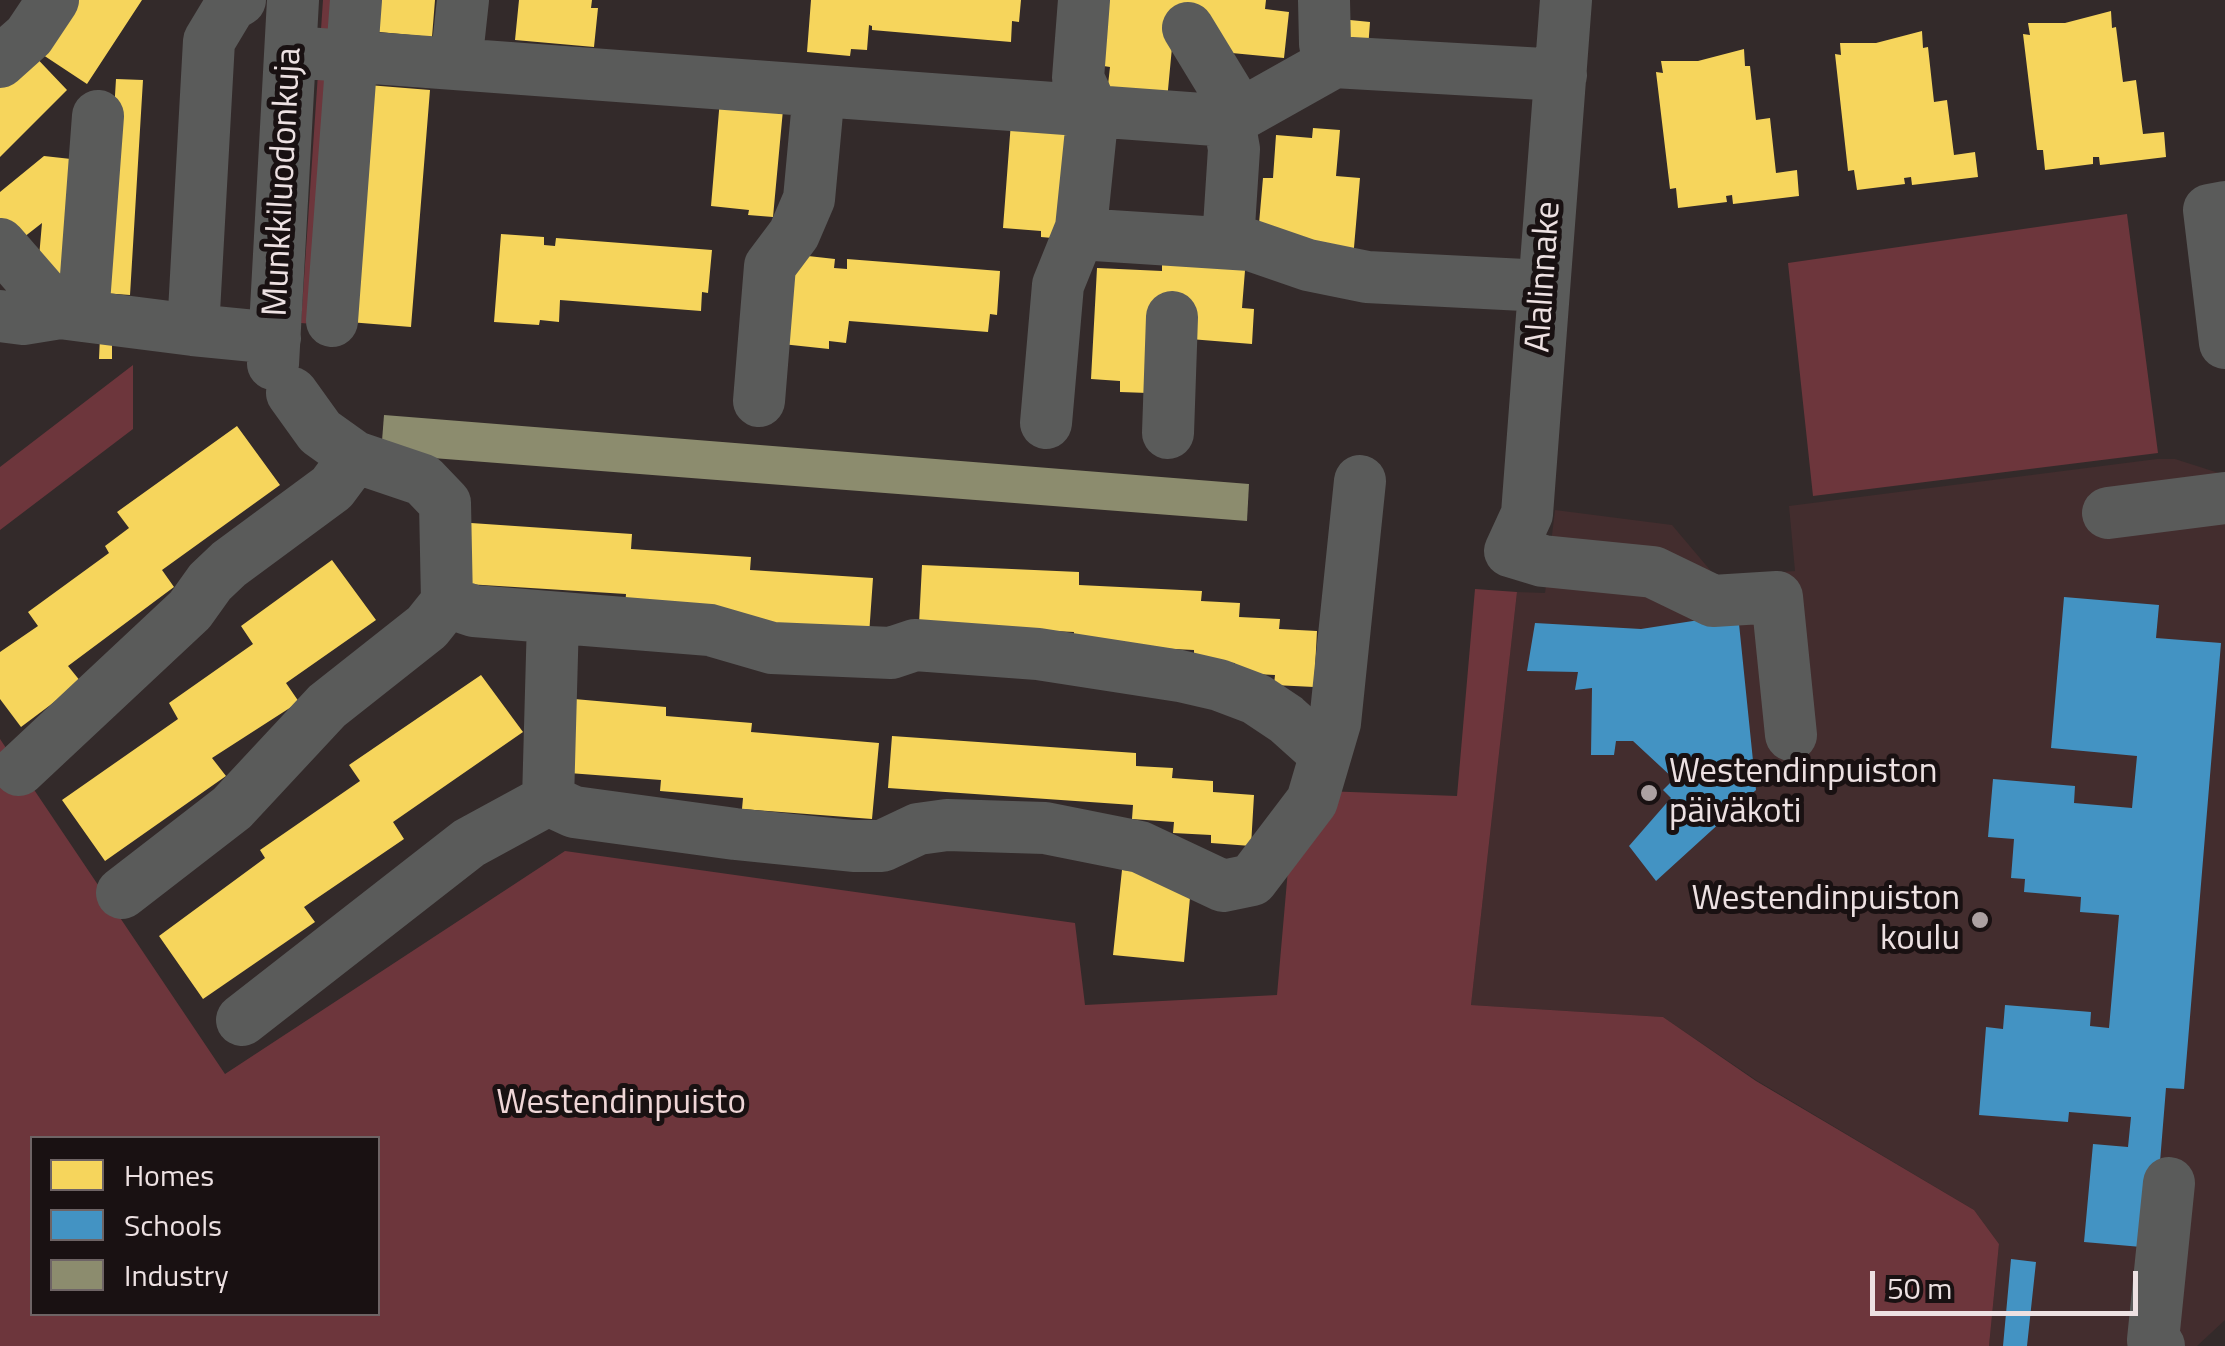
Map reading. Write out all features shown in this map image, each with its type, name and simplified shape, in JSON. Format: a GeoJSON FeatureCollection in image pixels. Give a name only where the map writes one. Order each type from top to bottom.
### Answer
{"type":"FeatureCollection","features":[{"type":"Feature","properties":{"kind":"street"},"geometry":{"type":"LineString","coordinates":[[0,62],[28,36],[53,0]]}},
{"type":"Feature","properties":{"kind":"street"},"geometry":{"type":"LineString","coordinates":[[194,330],[209,42],[230,6],[240,0]]}},
{"type":"Feature","properties":{"kind":"street","name":"Munkkiluodonkuja"},"geometry":{"type":"LineString","coordinates":[[280,365],[292,0]]}},
{"type":"Feature","properties":{"kind":"street"},"geometry":{"type":"LineString","coordinates":[[332,321],[356,0]]}},
{"type":"Feature","properties":{"kind":"street"},"geometry":{"type":"LineString","coordinates":[[456,64],[462,0]]}},
{"type":"Feature","properties":{"kind":"street"},"geometry":{"type":"LineString","coordinates":[[1046,423],[1058,285],[1079,234],[1093,111],[1078,78],[1084,0]]}},
{"type":"Feature","properties":{"kind":"street"},"geometry":{"type":"LineString","coordinates":[[1324,0],[1325,44],[1330,64]]}},
{"type":"Feature","properties":{"kind":"street","name":"Alalinnake"},"geometry":{"type":"LineString","coordinates":[[1566,0],[1527,514],[1510,551],[1542,560],[1653,572],[1714,601],[1777,597],[1791,735]]}},
{"type":"Feature","properties":{"kind":"street"},"geometry":{"type":"LineString","coordinates":[[1188,28],[1235,118],[1228,242]]}},
{"type":"Feature","properties":{"kind":"street"},"geometry":{"type":"LineString","coordinates":[[292,52],[1235,118],[1330,64],[1561,74]]}},
{"type":"Feature","properties":{"kind":"street"},"geometry":{"type":"LineString","coordinates":[[759,401],[770,266],[794,234],[808,199],[819,91]]}},
{"type":"Feature","properties":{"kind":"street"},"geometry":{"type":"LineString","coordinates":[[71,314],[98,116]]}},
{"type":"Feature","properties":{"kind":"street"},"geometry":{"type":"LineString","coordinates":[[2225,207],[2209,210],[2225,343]]}},
{"type":"Feature","properties":{"kind":"street"},"geometry":{"type":"LineString","coordinates":[[1079,234],[1141,253],[1228,242],[1250,244],[1308,265],[1367,277],[1544,286]]}},
{"type":"Feature","properties":{"kind":"street"},"geometry":{"type":"LineString","coordinates":[[0,244],[71,314]]}},
{"type":"Feature","properties":{"kind":"street"},"geometry":{"type":"LineString","coordinates":[[0,316],[23,319],[71,314],[194,330],[280,365],[320,432],[354,456],[423,480],[445,503],[446,602],[427,627],[328,706],[232,808],[122,894]]}},
{"type":"Feature","properties":{"kind":"street"},"geometry":{"type":"LineString","coordinates":[[1168,433],[1172,317]]}},
{"type":"Feature","properties":{"kind":"street"},"geometry":{"type":"LineString","coordinates":[[19,770],[190,610],[229,564],[332,488],[354,456]]}},
{"type":"Feature","properties":{"kind":"street"},"geometry":{"type":"LineString","coordinates":[[548,800],[574,812],[853,846],[882,846],[918,829],[947,824],[1044,828],[1140,846],[1223,886],[1252,880],[1312,801],[1335,723],[1360,480]]}},
{"type":"Feature","properties":{"kind":"street"},"geometry":{"type":"LineString","coordinates":[[2108,513],[2225,498]]}},
{"type":"Feature","properties":{"kind":"street"},"geometry":{"type":"LineString","coordinates":[[446,602],[474,611],[710,630],[772,648],[891,653],[914,645],[1038,654],[1180,676],[1256,699],[1325,754]]}},
{"type":"Feature","properties":{"kind":"street"},"geometry":{"type":"LineString","coordinates":[[548,800],[554,619]]}},
{"type":"Feature","properties":{"kind":"street"},"geometry":{"type":"LineString","coordinates":[[242,1020],[469,843],[548,800]]}},
{"type":"Feature","properties":{"kind":"street"},"geometry":{"type":"LineString","coordinates":[[2158,1346],[2153,1340],[2169,1183]]}},
{"type":"Feature","properties":{"kind":"shaded area","name":"Westendinpuiston koulu"},"geometry":{"type":"Polygon","coordinates":[[[2175,459],[2225,475],[2225,1320],[2197,1346],[1989,1346],[1999,1244],[1974,1210],[1756,1080],[1663,1017],[1471,1005],[1517,592],[1545,593],[1555,510],[1672,525],[1716,577],[1795,571],[1789,506],[2175,459]]]}},
{"type":"Feature","properties":{"kind":"green space"},"geometry":{"type":"Polygon","coordinates":[[[323,0],[334,0],[312,324],[301,323],[323,0]]]}},
{"type":"Feature","properties":{"kind":"green space"},"geometry":{"type":"Polygon","coordinates":[[[2127,214],[2158,453],[1813,496],[1788,263],[2127,214]]]}},
{"type":"Feature","properties":{"kind":"green space"},"geometry":{"type":"Polygon","coordinates":[[[133,365],[133,429],[0,530],[0,467],[133,365]]]}},
{"type":"Feature","properties":{"kind":"green space","name":"Westendinpuisto"},"geometry":{"type":"Polygon","coordinates":[[[1475,589],[1517,592],[1471,1005],[1663,1017],[1756,1081],[1974,1210],[1999,1244],[1989,1346],[0,1346],[0,739],[225,1074],[565,851],[1075,923],[1085,1005],[1277,995],[1289,858],[1324,791],[1457,796],[1475,589]]]}},
{"type":"Feature","properties":{"kind":"building: Homes"},"geometry":{"type":"Polygon","coordinates":[[[61,0],[142,0],[87,84],[31,47],[61,0]]]}},
{"type":"Feature","properties":{"kind":"building: Homes"},"geometry":{"type":"Polygon","coordinates":[[[373,0],[435,0],[432,37],[369,31],[373,0]]]}},
{"type":"Feature","properties":{"kind":"building: Homes"},"geometry":{"type":"Polygon","coordinates":[[[519,0],[592,0],[591,8],[598,8],[594,47],[515,40],[519,0]]]}},
{"type":"Feature","properties":{"kind":"building: Homes"},"geometry":{"type":"Polygon","coordinates":[[[811,0],[1021,0],[1019,22],[1012,21],[1011,42],[872,30],[869,25],[867,50],[851,49],[850,56],[807,52],[811,0]]]}},
{"type":"Feature","properties":{"kind":"building: Homes"},"geometry":{"type":"Polygon","coordinates":[[[1103,0],[1266,0],[1265,9],[1289,12],[1284,58],[1211,51],[1174,26],[1166,111],[1107,94],[1110,67],[1097,65],[1103,0]]]}},
{"type":"Feature","properties":{"kind":"building: Homes"},"geometry":{"type":"Polygon","coordinates":[[[2111,11],[2123,82],[2136,80],[2143,134],[2164,132],[2166,157],[2100,165],[2099,157],[2093,157],[2093,164],[2045,170],[2043,150],[2037,150],[2023,34],[2030,35],[2028,23],[2065,23],[2111,11]]]}},
{"type":"Feature","properties":{"kind":"building: Homes"},"geometry":{"type":"Polygon","coordinates":[[[1350,20],[1370,22],[1368,49],[1347,48],[1350,20]]]}},
{"type":"Feature","properties":{"kind":"building: Homes"},"geometry":{"type":"Polygon","coordinates":[[[1922,31],[1923,48],[1928,47],[1934,102],[1947,100],[1954,155],[1975,152],[1978,177],[1912,185],[1911,177],[1904,178],[1905,184],[1857,190],[1854,170],[1848,171],[1835,54],[1841,55],[1840,43],[1876,43],[1922,31]]]}},
{"type":"Feature","properties":{"kind":"building: Homes"},"geometry":{"type":"Polygon","coordinates":[[[28,49],[67,90],[0,157],[0,76],[28,49]]]}},
{"type":"Feature","properties":{"kind":"building: Homes"},"geometry":{"type":"Polygon","coordinates":[[[1744,49],[1745,66],[1750,66],[1756,120],[1770,118],[1776,173],[1797,170],[1799,196],[1733,204],[1732,195],[1726,196],[1727,202],[1678,208],[1676,188],[1670,189],[1656,72],[1663,73],[1661,61],[1698,61],[1744,49]]]}},
{"type":"Feature","properties":{"kind":"building: Homes"},"geometry":{"type":"Polygon","coordinates":[[[116,79],[143,80],[130,295],[103,293],[116,79]]]}},
{"type":"Feature","properties":{"kind":"building: Homes"},"geometry":{"type":"Polygon","coordinates":[[[368,85],[430,90],[411,327],[349,322],[368,85]]]}},
{"type":"Feature","properties":{"kind":"building: Homes"},"geometry":{"type":"Polygon","coordinates":[[[720,99],[784,99],[773,217],[711,206],[720,99]]]}},
{"type":"Feature","properties":{"kind":"building: Homes"},"geometry":{"type":"Polygon","coordinates":[[[1073,121],[1064,239],[1041,237],[1041,231],[1003,228],[1011,122],[1073,121]]]}},
{"type":"Feature","properties":{"kind":"building: Homes"},"geometry":{"type":"Polygon","coordinates":[[[1313,128],[1340,130],[1336,176],[1360,178],[1353,259],[1258,235],[1263,178],[1273,178],[1276,135],[1312,138],[1313,128]]]}},
{"type":"Feature","properties":{"kind":"building: Homes"},"geometry":{"type":"Polygon","coordinates":[[[44,156],[80,160],[68,283],[37,280],[42,223],[10,248],[0,235],[0,192],[44,156]]]}},
{"type":"Feature","properties":{"kind":"building: Homes"},"geometry":{"type":"Polygon","coordinates":[[[501,234],[544,237],[544,245],[555,246],[556,238],[712,250],[708,293],[702,292],[701,311],[560,300],[559,322],[494,322],[501,234]]]}},
{"type":"Feature","properties":{"kind":"building: Homes"},"geometry":{"type":"Polygon","coordinates":[[[1162,252],[1246,258],[1242,308],[1254,309],[1252,344],[1190,339],[1148,393],[1120,392],[1120,381],[1091,379],[1097,268],[1162,271],[1162,252]]]}},
{"type":"Feature","properties":{"kind":"building: Homes"},"geometry":{"type":"Polygon","coordinates":[[[790,254],[835,259],[834,268],[847,269],[847,259],[1000,271],[997,315],[990,314],[988,332],[849,321],[846,343],[829,341],[829,349],[782,344],[790,254]]]}},
{"type":"Feature","properties":{"kind":"building: Homes"},"geometry":{"type":"Polygon","coordinates":[[[100,337],[112,338],[112,359],[99,359],[100,337]]]}},
{"type":"Feature","properties":{"kind":"building: Homes"},"geometry":{"type":"Polygon","coordinates":[[[237,426],[280,485],[162,570],[174,587],[68,666],[81,682],[21,727],[0,699],[0,652],[38,626],[28,612],[109,553],[105,546],[129,528],[117,512],[237,426]]]}},
{"type":"Feature","properties":{"kind":"building: Homes"},"geometry":{"type":"Polygon","coordinates":[[[471,523],[632,534],[631,549],[751,557],[750,570],[873,578],[869,635],[625,608],[626,594],[467,584],[471,523]]]}},
{"type":"Feature","properties":{"kind":"building: Homes"},"geometry":{"type":"Polygon","coordinates":[[[332,560],[376,620],[286,683],[299,702],[212,758],[226,776],[105,861],[62,800],[178,719],[169,703],[253,644],[241,626],[332,560]]]}},
{"type":"Feature","properties":{"kind":"building: Homes"},"geometry":{"type":"Polygon","coordinates":[[[922,565],[1079,572],[1079,585],[1202,591],[1201,601],[1240,603],[1239,617],[1280,619],[1279,629],[1317,631],[1314,687],[1274,685],[1275,675],[1235,673],[1235,663],[1194,661],[1194,650],[1073,644],[1074,632],[919,624],[922,565]]]}},
{"type":"Feature","properties":{"kind":"building: Homes"},"geometry":{"type":"Polygon","coordinates":[[[481,675],[523,732],[393,822],[404,839],[304,907],[315,922],[203,999],[159,936],[265,858],[260,850],[360,781],[349,765],[481,675]]]}},
{"type":"Feature","properties":{"kind":"building: Homes"},"geometry":{"type":"Polygon","coordinates":[[[574,699],[666,707],[666,716],[752,723],[751,732],[879,743],[872,819],[742,809],[743,798],[660,791],[661,780],[569,773],[574,699]]]}},
{"type":"Feature","properties":{"kind":"building: Homes"},"geometry":{"type":"Polygon","coordinates":[[[892,736],[1136,753],[1136,766],[1173,768],[1172,778],[1213,781],[1213,792],[1254,795],[1251,846],[1211,843],[1211,835],[1173,833],[1174,822],[1132,819],[1133,805],[888,788],[892,736]]]}},
{"type":"Feature","properties":{"kind":"building: Homes"},"geometry":{"type":"Polygon","coordinates":[[[1122,870],[1192,876],[1184,962],[1113,955],[1122,870]]]}},
{"type":"Feature","properties":{"kind":"building: Schools"},"geometry":{"type":"Polygon","coordinates":[[[2064,597],[2159,605],[2156,638],[2221,643],[2184,1089],[2166,1088],[2153,1248],[2084,1242],[2093,1144],[2128,1147],[2131,1117],[2069,1112],[2068,1122],[1979,1115],[1986,1027],[2003,1029],[2005,1005],[2091,1012],[2090,1026],[2109,1028],[2119,915],[2080,912],[2081,897],[2024,892],[2025,879],[2011,878],[2014,839],[1988,837],[1993,779],[2075,786],[2074,803],[2132,808],[2137,756],[2051,748],[2064,597]]]}},
{"type":"Feature","properties":{"kind":"building: Schools"},"geometry":{"type":"Polygon","coordinates":[[[1738,614],[1756,790],[1656,881],[1629,846],[1671,798],[1663,790],[1674,779],[1633,741],[1616,741],[1614,755],[1591,755],[1592,688],[1575,690],[1578,672],[1527,671],[1535,623],[1641,629],[1738,614]]]}},
{"type":"Feature","properties":{"kind":"building: Schools"},"geometry":{"type":"Polygon","coordinates":[[[2011,1259],[2036,1262],[2027,1346],[2003,1346],[2011,1259]]]}},
{"type":"Feature","properties":{"kind":"building: Industry"},"geometry":{"type":"Polygon","coordinates":[[[384,415],[1249,484],[1247,521],[381,454],[384,415]]]}},
{"type":"Feature","properties":{"kind":"place","name":"Westendinpuiston päiväkoti"},"geometry":{"type":"Point","coordinates":[1649,793]}},
{"type":"Feature","properties":{"kind":"place","name":"Westendinpuiston koulu"},"geometry":{"type":"Point","coordinates":[1980,920]}}]}
